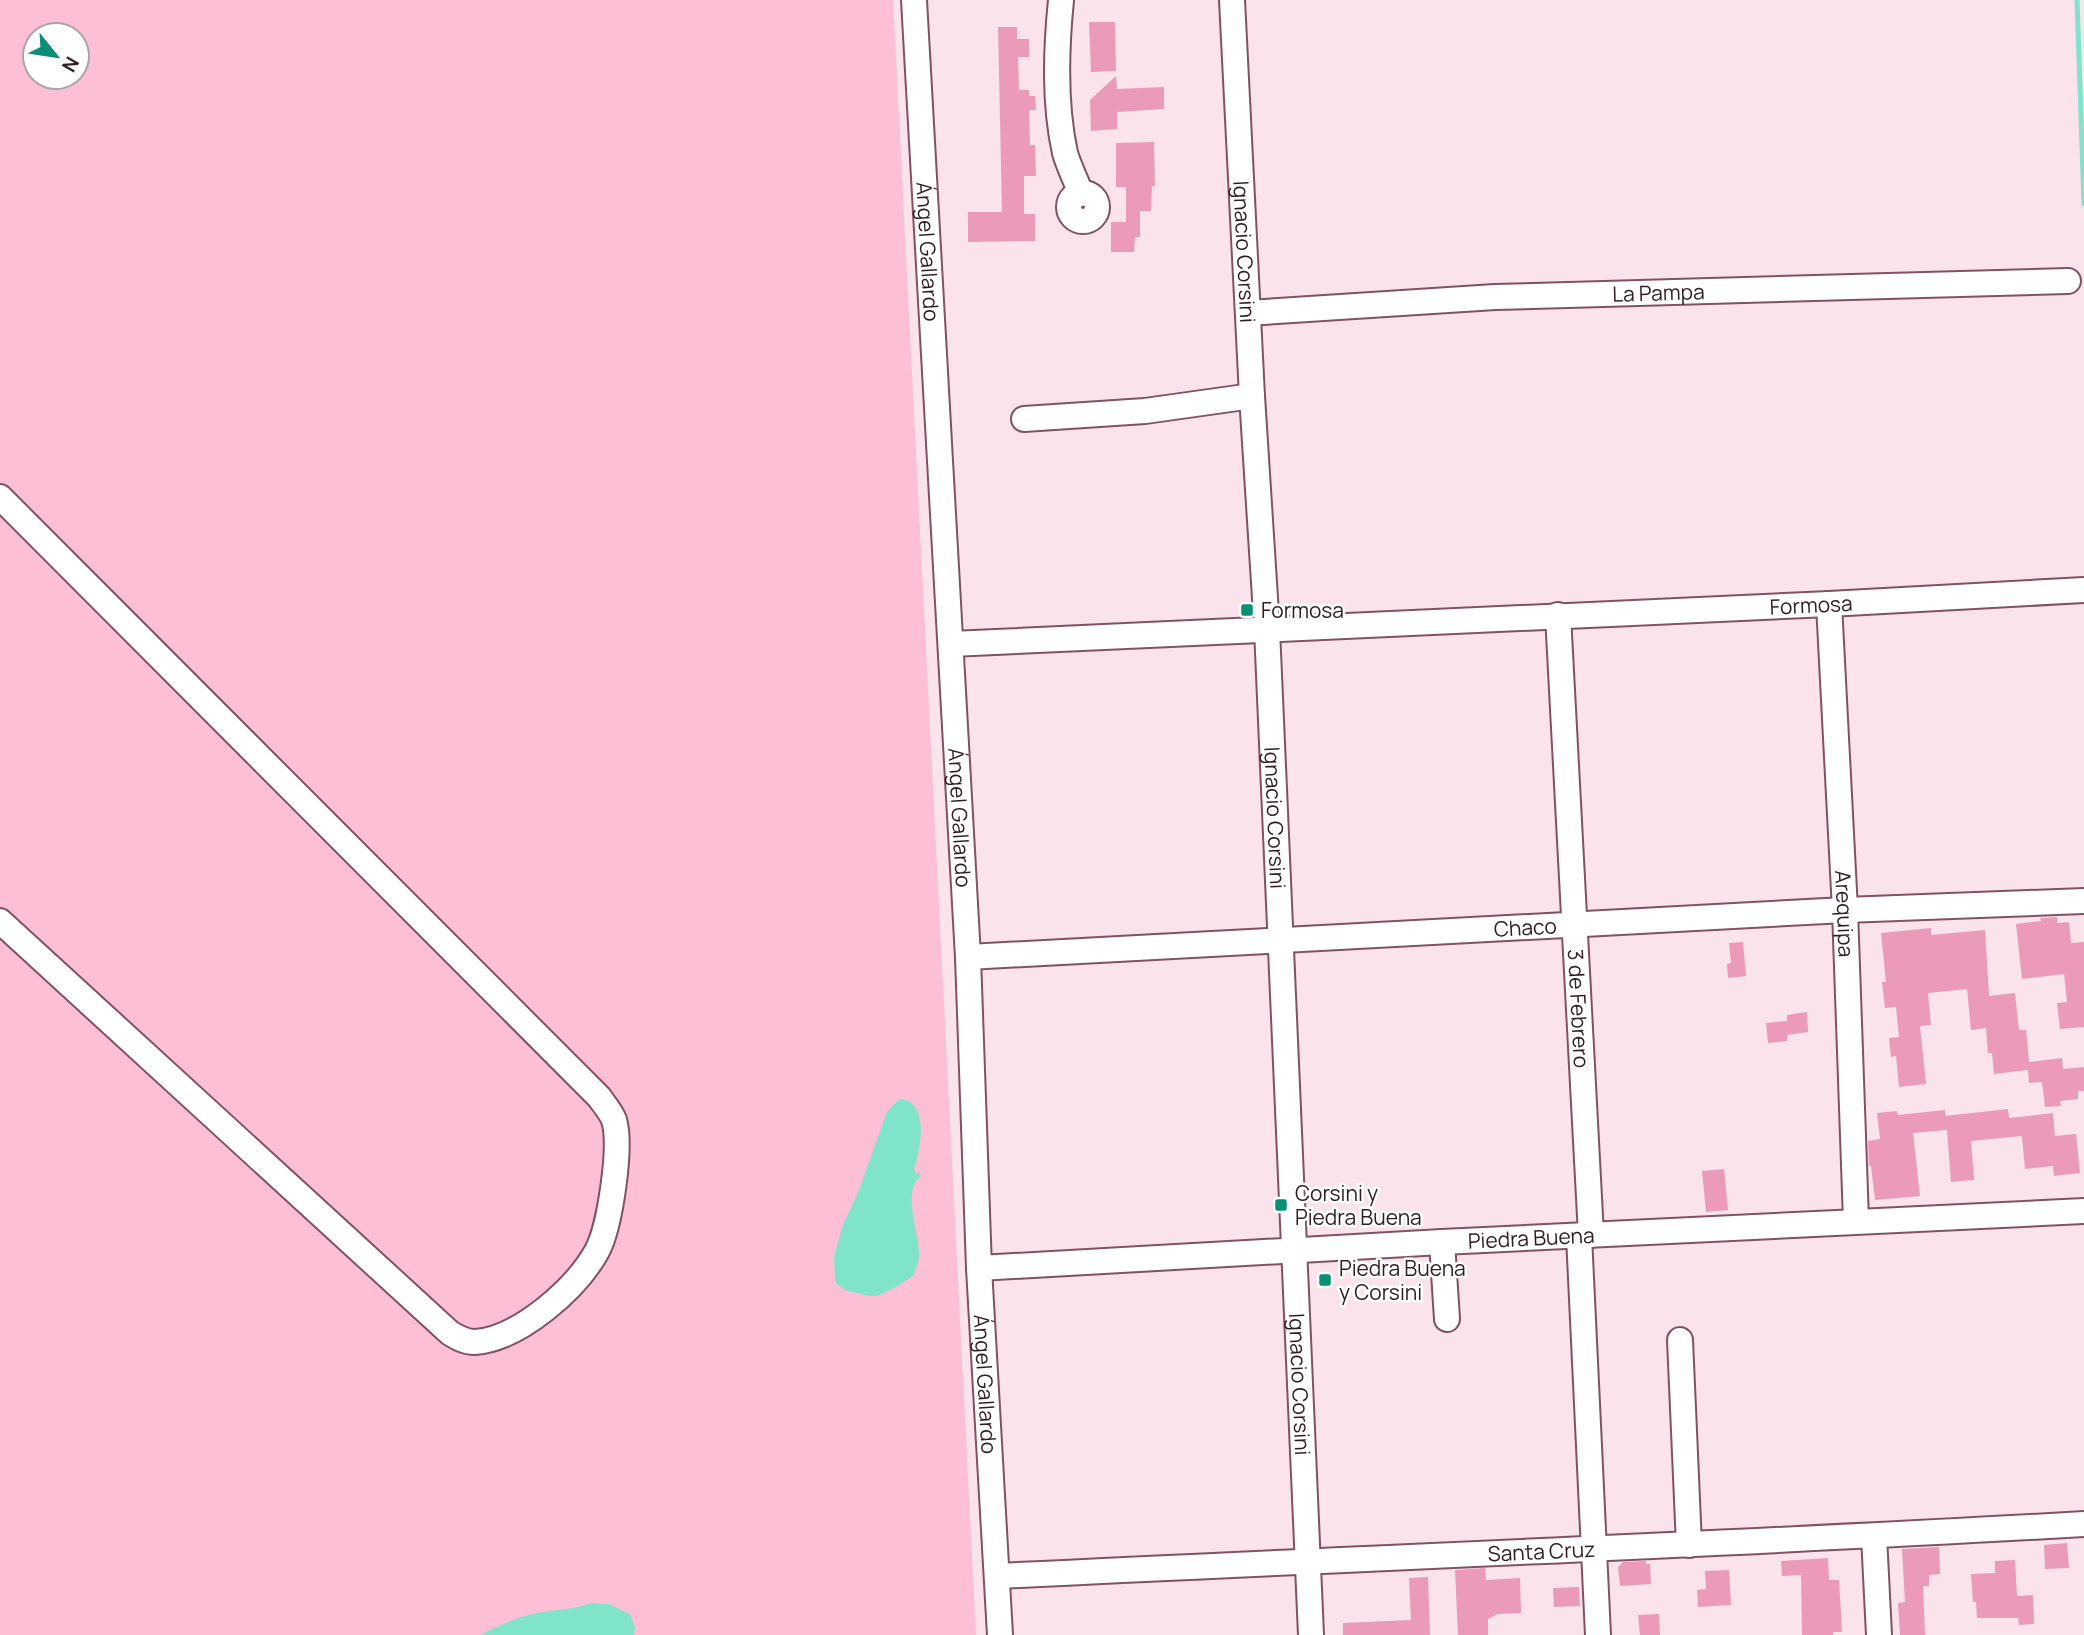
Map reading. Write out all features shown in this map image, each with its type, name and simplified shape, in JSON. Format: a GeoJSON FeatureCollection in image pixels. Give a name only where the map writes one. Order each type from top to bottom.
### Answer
{"type":"FeatureCollection","features":[{"type":"Feature","properties":{"kind":"street","name":"Ángel Gallardo"},"geometry":{"type":"LineString","coordinates":[[914,0],[968,957],[979,1268],[1000,1635]]}},
{"type":"Feature","properties":{"kind":"street"},"geometry":{"type":"LineString","coordinates":[[1061,0],[1057,79],[1060,123],[1066,155],[1081,194]]}},
{"type":"Feature","properties":{"kind":"street","name":"Ignacio Corsini"},"geometry":{"type":"LineString","coordinates":[[1232,0],[1267,629],[1311,1635]]}},
{"type":"Feature","properties":{"kind":"street","name":"La Pampa"},"geometry":{"type":"LineString","coordinates":[[1248,313],[1495,297],[2068,281]]}},
{"type":"Feature","properties":{"kind":"street"},"geometry":{"type":"LineString","coordinates":[[1024,419],[1145,411],[1252,396]]}},
{"type":"Feature","properties":{"kind":"street"},"geometry":{"type":"LineString","coordinates":[[0,497],[599,1097],[614,1118],[616,1143],[614,1177],[605,1231],[597,1251],[579,1276],[522,1326],[475,1342],[462,1340],[450,1333],[0,921]]}},
{"type":"Feature","properties":{"kind":"street","name":"Formosa"},"geometry":{"type":"LineString","coordinates":[[951,644],[2084,590]]}},
{"type":"Feature","properties":{"kind":"street","name":"Arequipa"},"geometry":{"type":"LineString","coordinates":[[1829,604],[1845,909],[1856,1221]]}},
{"type":"Feature","properties":{"kind":"street","name":"3 de Febrero"},"geometry":{"type":"LineString","coordinates":[[1558,615],[1574,925],[1598,1635]]}},
{"type":"Feature","properties":{"kind":"street","name":"Chaco"},"geometry":{"type":"LineString","coordinates":[[968,957],[1845,909],[2084,901]]}},
{"type":"Feature","properties":{"kind":"street","name":"Piedra Buena"},"geometry":{"type":"LineString","coordinates":[[979,1268],[1442,1242],[2084,1211]]}},
{"type":"Feature","properties":{"kind":"street"},"geometry":{"type":"LineString","coordinates":[[1442,1242],[1447,1319]]}},
{"type":"Feature","properties":{"kind":"street"},"geometry":{"type":"LineString","coordinates":[[1679,1340],[1689,1545]]}},
{"type":"Feature","properties":{"kind":"street","name":"Santa Cruz"},"geometry":{"type":"LineString","coordinates":[[998,1577],[2084,1524]]}},
{"type":"Feature","properties":{"kind":"street"},"geometry":{"type":"LineString","coordinates":[[1874,1536],[1879,1635]]}},
{"type":"Feature","properties":{"kind":"shaded area"},"geometry":{"type":"Polygon","coordinates":[[[0,0],[893,0],[976,1635],[0,1635],[0,0]]]}},
{"type":"Feature","properties":{"kind":"shaded area"},"geometry":{"type":"Polygon","coordinates":[[[899,1099],[909,1101],[915,1108],[921,1127],[914,1169],[916,1173],[920,1173],[920,1177],[912,1192],[919,1254],[913,1276],[877,1296],[869,1296],[845,1290],[836,1283],[834,1256],[843,1225],[859,1190],[887,1112],[899,1099]]]}},
{"type":"Feature","properties":{"kind":"shaded area"},"geometry":{"type":"Polygon","coordinates":[[[591,1603],[609,1604],[630,1614],[635,1628],[634,1635],[480,1635],[530,1615],[591,1603]]]}},
{"type":"Feature","properties":{"kind":"building"},"geometry":{"type":"Polygon","coordinates":[[[1089,22],[1115,22],[1116,71],[1091,72],[1089,22]]]}},
{"type":"Feature","properties":{"kind":"building"},"geometry":{"type":"Polygon","coordinates":[[[998,27],[1017,27],[1017,39],[1029,39],[1029,57],[1018,57],[1019,90],[1029,90],[1029,96],[1035,96],[1036,110],[1029,110],[1030,145],[1035,145],[1036,176],[1024,176],[1024,214],[1035,214],[1035,241],[968,242],[968,212],[1002,212],[998,27]]]}},
{"type":"Feature","properties":{"kind":"building"},"geometry":{"type":"Polygon","coordinates":[[[1116,76],[1117,89],[1164,87],[1164,109],[1117,112],[1117,129],[1091,131],[1090,100],[1116,76]]]}},
{"type":"Feature","properties":{"kind":"building"},"geometry":{"type":"Polygon","coordinates":[[[1154,142],[1155,186],[1152,186],[1151,211],[1140,211],[1140,237],[1135,237],[1134,252],[1111,252],[1111,222],[1126,222],[1126,187],[1116,187],[1116,143],[1154,142]]]}},
{"type":"Feature","properties":{"kind":"building"},"geometry":{"type":"Polygon","coordinates":[[[2057,917],[2057,923],[2069,922],[2071,943],[2084,942],[2084,1027],[2060,1029],[2057,1003],[2067,1002],[2064,974],[2022,979],[2016,924],[2057,917]]]}},
{"type":"Feature","properties":{"kind":"building"},"geometry":{"type":"Polygon","coordinates":[[[1931,928],[1931,935],[1985,930],[1989,996],[2015,993],[2019,1030],[2026,1030],[2029,1062],[2062,1058],[2063,1069],[2084,1067],[2084,1091],[2078,1091],[2078,1099],[2060,1101],[2061,1106],[2045,1107],[2042,1082],[2029,1083],[2028,1070],[1994,1074],[1992,1053],[1988,1053],[1986,1028],[1971,1030],[1967,989],[1928,993],[1931,1025],[1920,1026],[1926,1084],[1899,1087],[1896,1056],[1891,1057],[1889,1038],[1899,1037],[1896,1007],[1885,1008],[1882,982],[1886,982],[1881,933],[1931,928]]]}},
{"type":"Feature","properties":{"kind":"building"},"geometry":{"type":"Polygon","coordinates":[[[1743,942],[1746,976],[1728,978],[1727,964],[1731,963],[1729,943],[1743,942]]]}},
{"type":"Feature","properties":{"kind":"building"},"geometry":{"type":"Polygon","coordinates":[[[1807,1012],[1808,1032],[1787,1035],[1787,1041],[1768,1043],[1766,1023],[1787,1021],[1787,1015],[1807,1012]]]}},
{"type":"Feature","properties":{"kind":"building"},"geometry":{"type":"Polygon","coordinates":[[[2008,1109],[2009,1118],[2053,1113],[2055,1136],[2076,1134],[2080,1173],[2054,1176],[2053,1166],[2025,1169],[2022,1136],[1971,1141],[1974,1180],[1951,1182],[1947,1130],[1913,1133],[1920,1196],[1875,1200],[1868,1141],[1880,1139],[1877,1113],[1897,1111],[1898,1115],[1945,1110],[1945,1116],[2008,1109]]]}},
{"type":"Feature","properties":{"kind":"building"},"geometry":{"type":"Polygon","coordinates":[[[1724,1169],[1728,1210],[1706,1212],[1702,1171],[1724,1169]]]}},
{"type":"Feature","properties":{"kind":"building"},"geometry":{"type":"Polygon","coordinates":[[[2067,1543],[2069,1568],[2045,1569],[2044,1545],[2067,1543]]]}},
{"type":"Feature","properties":{"kind":"building"},"geometry":{"type":"Polygon","coordinates":[[[1939,1547],[1940,1574],[1929,1575],[1929,1586],[1923,1586],[1925,1635],[1900,1635],[1898,1603],[1905,1602],[1902,1549],[1939,1547]]]}},
{"type":"Feature","properties":{"kind":"building"},"geometry":{"type":"Polygon","coordinates":[[[1828,1558],[1829,1580],[1839,1580],[1842,1632],[1833,1632],[1833,1635],[1802,1635],[1801,1575],[1782,1576],[1781,1561],[1828,1558]]]}},
{"type":"Feature","properties":{"kind":"building"},"geometry":{"type":"Polygon","coordinates":[[[2015,1560],[2017,1596],[2033,1595],[2034,1624],[2019,1625],[2018,1618],[1977,1618],[1971,1574],[1995,1573],[1995,1561],[2015,1560]]]}},
{"type":"Feature","properties":{"kind":"building"},"geometry":{"type":"Polygon","coordinates":[[[1646,1561],[1646,1564],[1650,1564],[1651,1584],[1620,1586],[1618,1567],[1623,1562],[1646,1561]]]}},
{"type":"Feature","properties":{"kind":"building"},"geometry":{"type":"Polygon","coordinates":[[[1485,1568],[1486,1580],[1520,1578],[1521,1613],[1498,1614],[1488,1619],[1488,1635],[1458,1635],[1455,1570],[1485,1568]]]}},
{"type":"Feature","properties":{"kind":"building"},"geometry":{"type":"Polygon","coordinates":[[[1729,1570],[1731,1605],[1698,1607],[1697,1590],[1706,1589],[1705,1571],[1729,1570]]]}},
{"type":"Feature","properties":{"kind":"building"},"geometry":{"type":"Polygon","coordinates":[[[1428,1577],[1430,1635],[1343,1635],[1343,1623],[1411,1620],[1409,1578],[1428,1577]]]}},
{"type":"Feature","properties":{"kind":"building"},"geometry":{"type":"Polygon","coordinates":[[[1579,1587],[1580,1606],[1554,1607],[1553,1588],[1579,1587]]]}},
{"type":"Feature","properties":{"kind":"building"},"geometry":{"type":"Polygon","coordinates":[[[1659,1614],[1660,1635],[1640,1635],[1638,1615],[1659,1614]]]}},
{"type":"Feature","properties":{"kind":"waterway"},"geometry":{"type":"LineString","coordinates":[[2077,0],[2084,204]]}},
{"type":"Feature","properties":{"kind":"place","name":"Formosa"},"geometry":{"type":"Point","coordinates":[1247,610]}},
{"type":"Feature","properties":{"kind":"place","name":"Corsini y Piedra Buena"},"geometry":{"type":"Point","coordinates":[1281,1205]}},
{"type":"Feature","properties":{"kind":"place","name":"Piedra Buena y Corsini"},"geometry":{"type":"Point","coordinates":[1325,1280]}}]}
